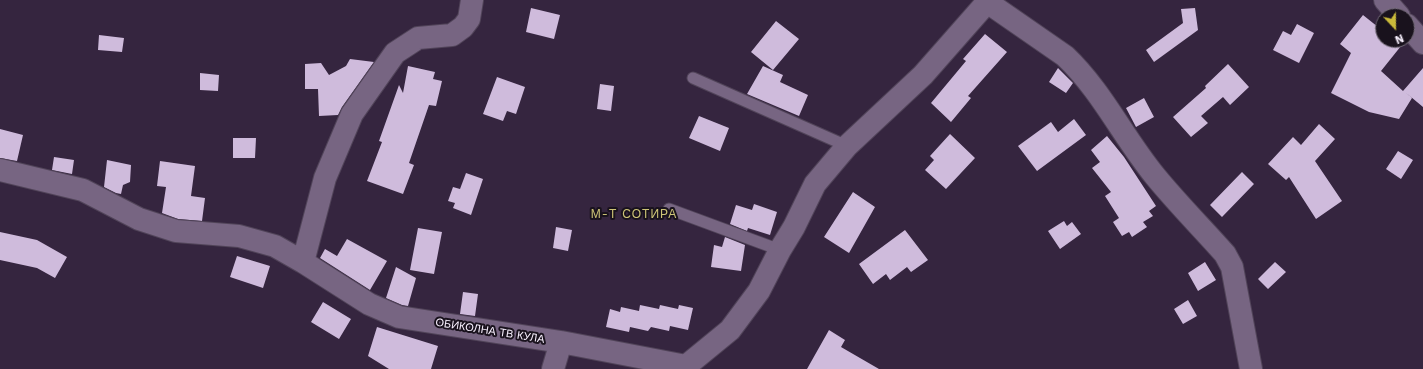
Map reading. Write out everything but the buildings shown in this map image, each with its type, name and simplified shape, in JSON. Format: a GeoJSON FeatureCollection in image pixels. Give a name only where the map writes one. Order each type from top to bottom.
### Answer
{"type":"FeatureCollection","features":[{"type":"Feature","properties":{"kind":"street"},"geometry":{"type":"LineString","coordinates":[[303,262],[325,178],[352,114],[395,54],[418,38],[452,35],[463,27],[469,19],[472,0]]}},
{"type":"Feature","properties":{"kind":"street"},"geometry":{"type":"LineString","coordinates":[[1385,0],[1392,8]]}},
{"type":"Feature","properties":{"kind":"street"},"geometry":{"type":"LineString","coordinates":[[686,368],[730,330],[759,291],[780,250],[794,227],[815,184],[847,146],[923,75],[988,1],[1065,56],[1075,66],[1093,87],[1155,176],[1225,254],[1232,267],[1251,369]]}},
{"type":"Feature","properties":{"kind":"street"},"geometry":{"type":"LineString","coordinates":[[1415,34],[1423,43]]}},
{"type":"Feature","properties":{"kind":"street","name":"ОБИКОЛНА ТВ КУЛА"},"geometry":{"type":"LineString","coordinates":[[0,170],[83,190],[139,219],[176,231],[239,236],[275,246],[369,304],[398,317],[561,342],[686,368]]}},
{"type":"Feature","properties":{"kind":"street"},"geometry":{"type":"LineString","coordinates":[[553,369],[561,342]]}},
{"type":"Feature","properties":{"kind":"lane"},"geometry":{"type":"LineString","coordinates":[[693,78],[847,146]]}},
{"type":"Feature","properties":{"kind":"lane"},"geometry":{"type":"LineString","coordinates":[[669,209],[780,250]]}},
{"type":"Feature","properties":{"kind":"district","name":"М-Т СОТИРА"},"geometry":{"type":"Point","coordinates":[634,214]}}]}
